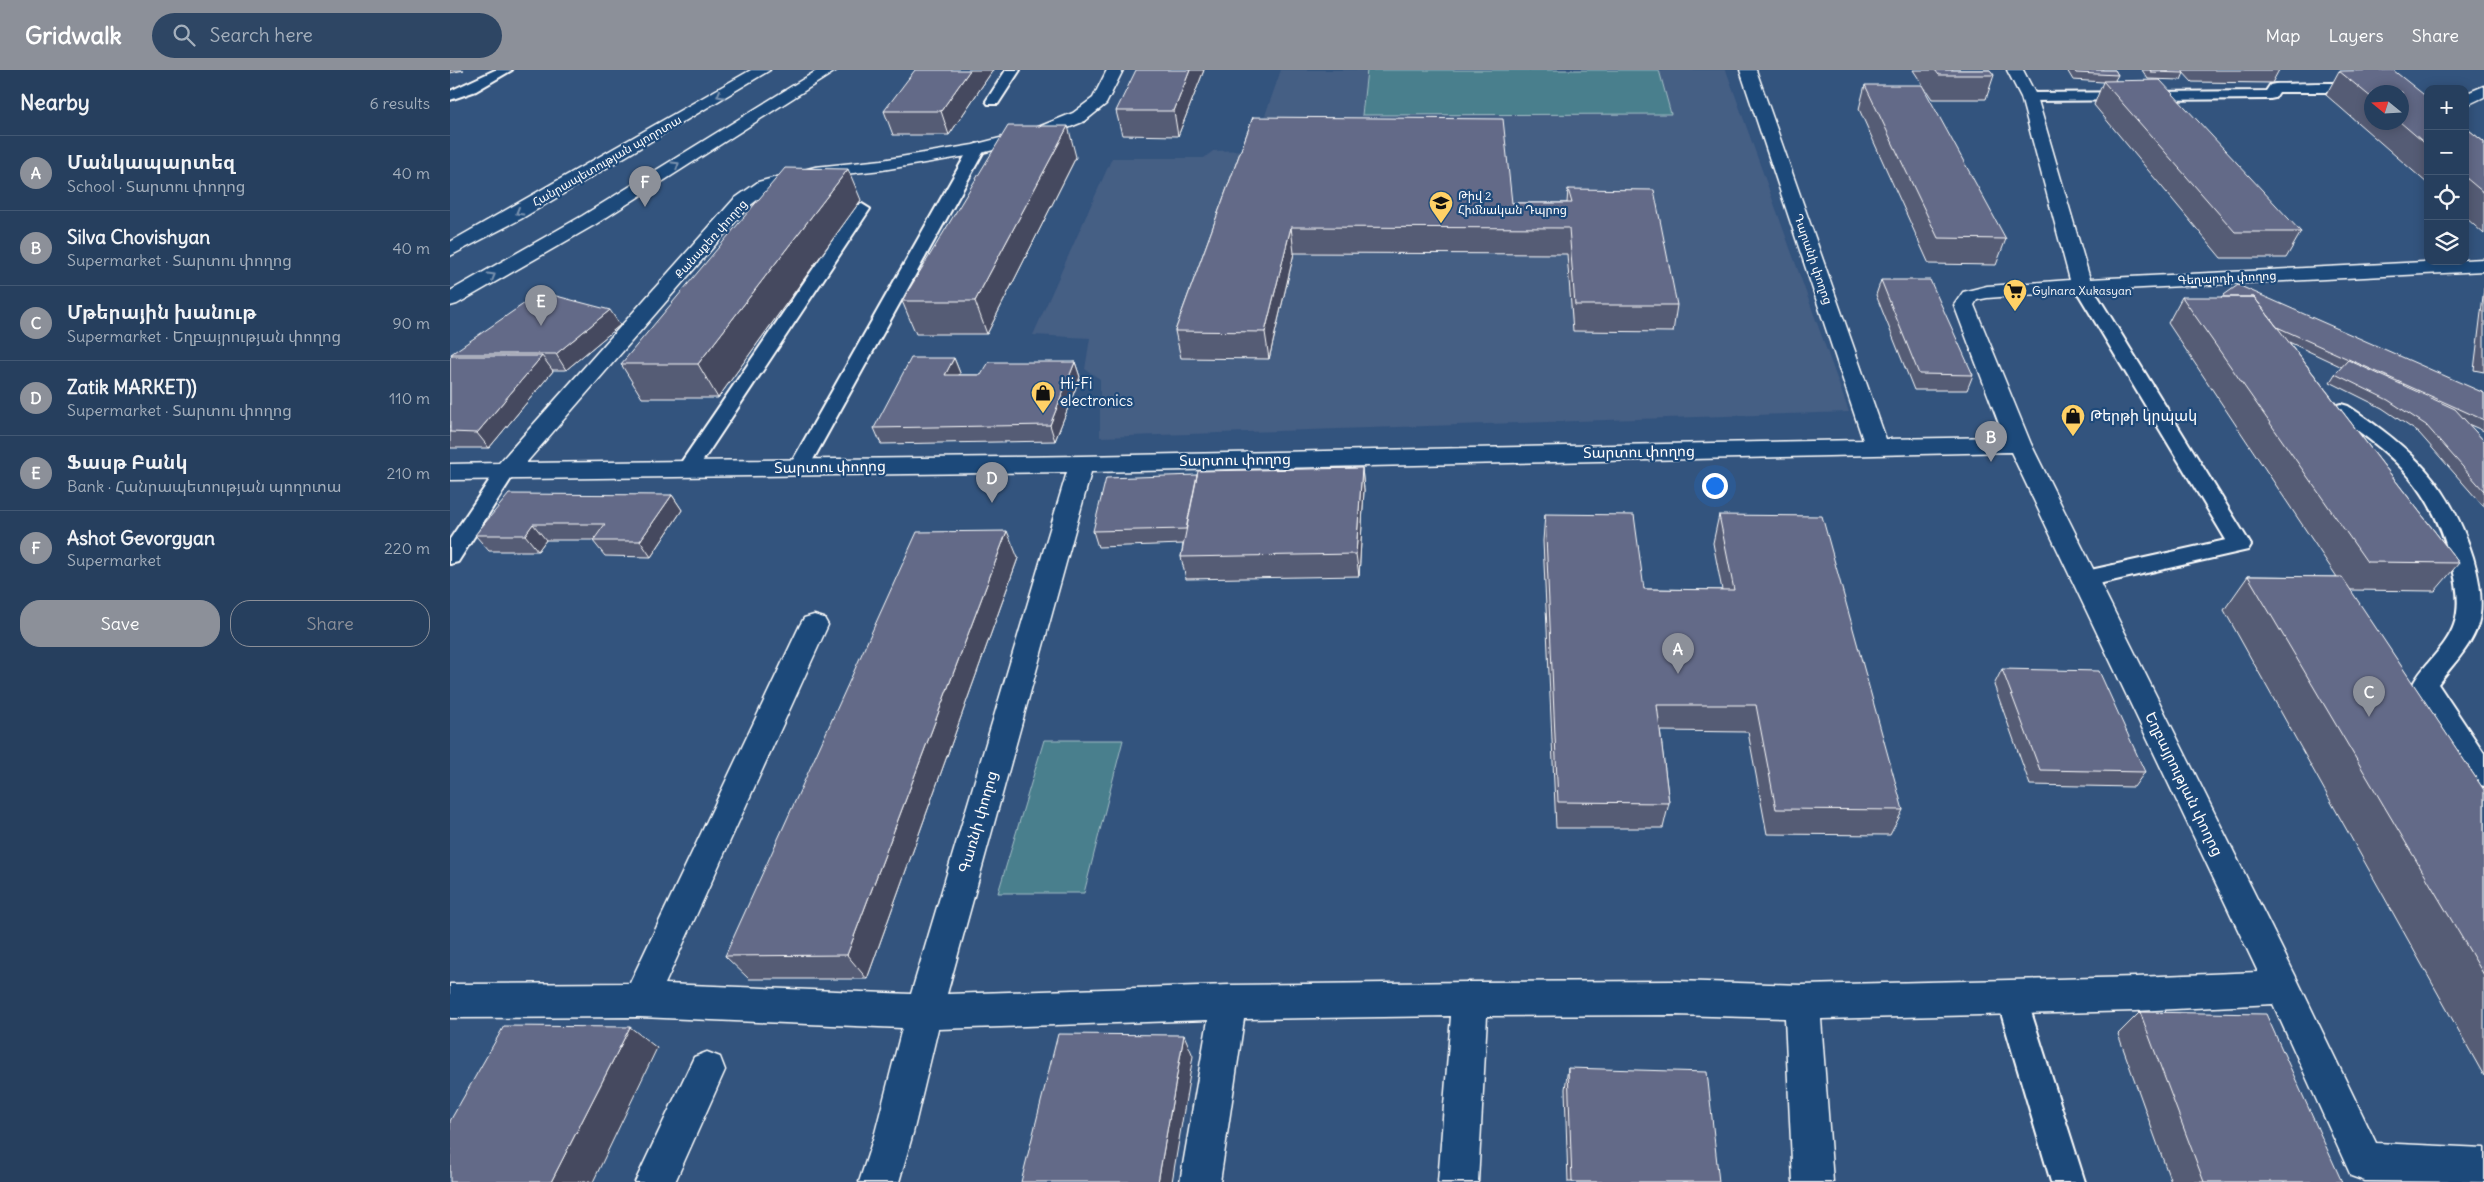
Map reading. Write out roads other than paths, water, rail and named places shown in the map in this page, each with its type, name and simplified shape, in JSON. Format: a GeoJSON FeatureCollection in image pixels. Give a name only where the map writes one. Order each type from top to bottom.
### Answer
{"type":"FeatureCollection","features":[{"type":"Feature","properties":{"kind":"street","name":"Հանրապետության պողոտա"},"geometry":{"type":"LineString","coordinates":[[450,250],[514,215],[762,70]]}},
{"type":"Feature","properties":{"kind":"street"},"geometry":{"type":"LineString","coordinates":[[450,300],[589,220],[829,70]]}},
{"type":"Feature","properties":{"kind":"street","name":"Քանաքեռ փողոց"},"geometry":{"type":"LineString","coordinates":[[506,471],[741,203],[764,186],[815,172],[882,165],[977,149],[1037,134],[1079,117],[1100,100],[1115,70]]}},
{"type":"Feature","properties":{"kind":"street","name":"Դարանի փողոց"},"geometry":{"type":"LineString","coordinates":[[1748,70],[1877,447]]}},
{"type":"Feature","properties":{"kind":"street"},"geometry":{"type":"LineString","coordinates":[[2015,70],[2029,97],[2082,285]]}},
{"type":"Feature","properties":{"kind":"street"},"geometry":{"type":"LineString","coordinates":[[2469,99],[2484,92]]}},
{"type":"Feature","properties":{"kind":"street","name":"Գեղարդի փողոց"},"geometry":{"type":"LineString","coordinates":[[1970,296],[1987,292],[2082,285],[2484,265]]}},
{"type":"Feature","properties":{"kind":"street","name":"Եղբայրության փողոց"},"geometry":{"type":"LineString","coordinates":[[1970,296],[1964,305],[2019,444],[2283,987],[2369,1172],[2484,1167]]}},
{"type":"Feature","properties":{"kind":"street","name":"Տարտու փողոց"},"geometry":{"type":"LineString","coordinates":[[450,472],[1081,464],[2019,444]]}},
{"type":"Feature","properties":{"kind":"street","name":"Գառնի փողոց"},"geometry":{"type":"LineString","coordinates":[[879,1182],[894,1133],[924,1012],[1081,464]]}},
{"type":"Feature","properties":{"kind":"street"},"geometry":{"type":"LineString","coordinates":[[640,1000],[814,625]]}},
{"type":"Feature","properties":{"kind":"street"},"geometry":{"type":"LineString","coordinates":[[450,1001],[640,1000],[924,1012],[1228,1002],[1470,999],[1675,998],[1802,1002],[2136,994],[2283,987]]}},
{"type":"Feature","properties":{"kind":"street"},"geometry":{"type":"LineString","coordinates":[[1458,1182],[1470,999]]}},
{"type":"Feature","properties":{"kind":"street"},"geometry":{"type":"LineString","coordinates":[[1200,1182],[1228,1002]]}},
{"type":"Feature","properties":{"kind":"street"},"geometry":{"type":"LineString","coordinates":[[1802,1002],[1813,1182]]}},
{"type":"Feature","properties":{"kind":"street"},"geometry":{"type":"LineString","coordinates":[[655,1182],[707,1070]]}},
{"type":"Feature","properties":{"kind":"lane"},"geometry":{"type":"LineString","coordinates":[[450,96],[471,88],[505,70]]}},
{"type":"Feature","properties":{"kind":"lane"},"geometry":{"type":"LineString","coordinates":[[993,101],[1013,70]]}},
{"type":"Feature","properties":{"kind":"lane"},"geometry":{"type":"LineString","coordinates":[[2029,97],[2270,95],[2275,88],[2364,88]]}},
{"type":"Feature","properties":{"kind":"lane"},"geometry":{"type":"LineString","coordinates":[[799,467],[977,149]]}},
{"type":"Feature","properties":{"kind":"lane"},"geometry":{"type":"LineString","coordinates":[[687,469],[862,209]]}},
{"type":"Feature","properties":{"kind":"lane"},"geometry":{"type":"LineString","coordinates":[[2082,285],[2240,545],[2085,579]]}},
{"type":"Feature","properties":{"kind":"lane"},"geometry":{"type":"LineString","coordinates":[[2341,410],[2401,453],[2429,484],[2444,508],[2458,540],[2467,575],[2466,625],[2451,652],[2434,669],[2425,684],[2484,775]]}},
{"type":"Feature","properties":{"kind":"lane"},"geometry":{"type":"LineString","coordinates":[[450,556],[506,471]]}},
{"type":"Feature","properties":{"kind":"lane"},"geometry":{"type":"LineString","coordinates":[[2011,996],[2068,1182]]}},
{"type":"Feature","properties":{"kind":"place","name":"Ashot Gevorgyan"},"geometry":{"type":"Point","coordinates":[645,207]}},
{"type":"Feature","properties":{"kind":"place","name":"Թիվ 2 Հիմնական Դպրոց"},"geometry":{"type":"Point","coordinates":[1441,224]}},
{"type":"Feature","properties":{"kind":"place","name":"Gylnara Xukasyan"},"geometry":{"type":"Point","coordinates":[2015,312]}},
{"type":"Feature","properties":{"kind":"place","name":"Ֆասթ Բանկ"},"geometry":{"type":"Point","coordinates":[541,326]}},
{"type":"Feature","properties":{"kind":"place","name":"Hi-Fi electronics"},"geometry":{"type":"Point","coordinates":[1043,414]}},
{"type":"Feature","properties":{"kind":"place","name":"Թերթի կրպակ"},"geometry":{"type":"Point","coordinates":[2073,437]}},
{"type":"Feature","properties":{"kind":"place","name":"Silva Chovishyan"},"geometry":{"type":"Point","coordinates":[1991,462]}},
{"type":"Feature","properties":{"kind":"place","name":"Zatik MARKET))"},"geometry":{"type":"Point","coordinates":[992,503]}},
{"type":"Feature","properties":{"kind":"place","name":"Մանկապարտեզ"},"geometry":{"type":"Point","coordinates":[1678,674]}},
{"type":"Feature","properties":{"kind":"place","name":"Մթերային խանութ"},"geometry":{"type":"Point","coordinates":[2369,717]}}]}
